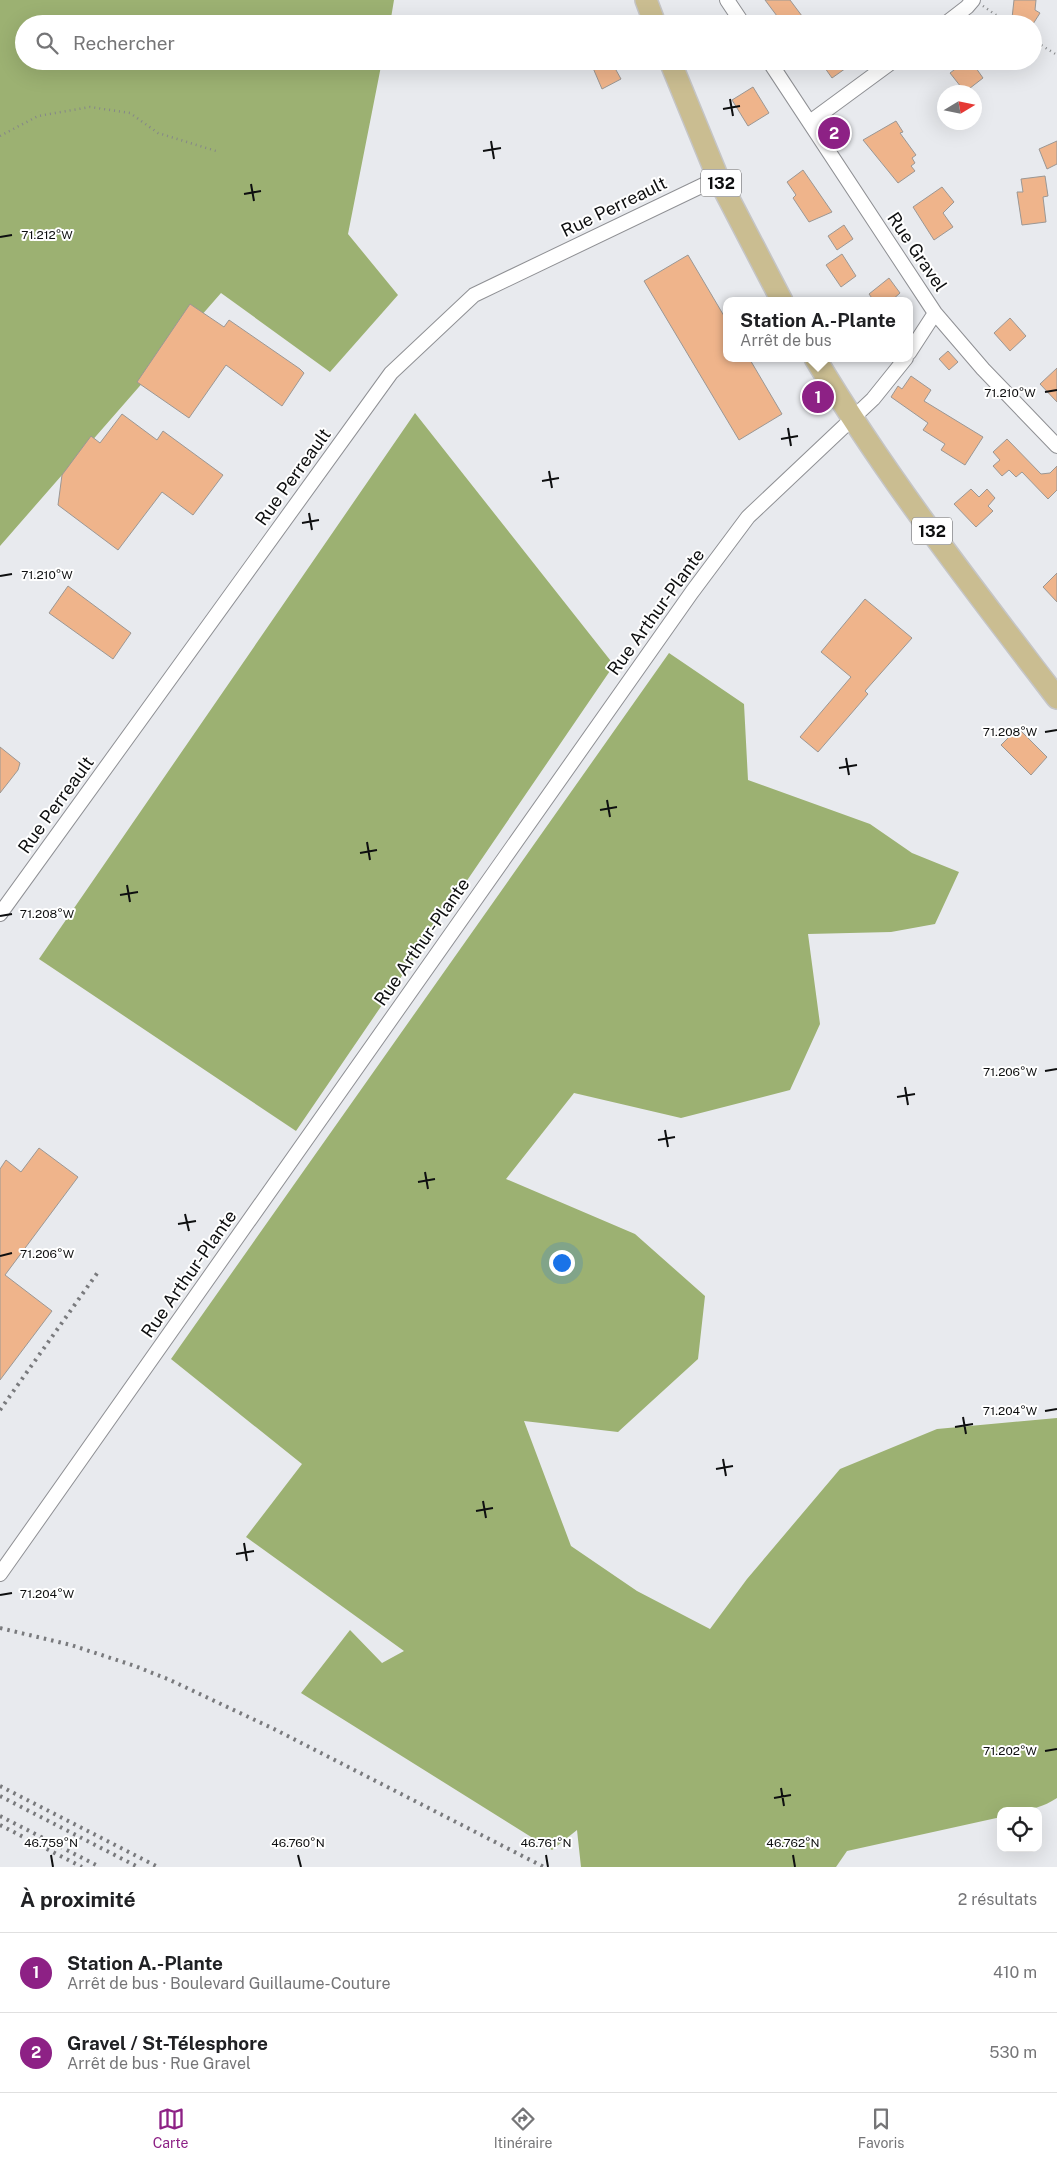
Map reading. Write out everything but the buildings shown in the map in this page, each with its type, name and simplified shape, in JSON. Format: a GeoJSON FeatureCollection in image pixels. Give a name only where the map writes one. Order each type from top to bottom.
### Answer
{"type":"FeatureCollection","features":[{"type":"Feature","properties":{"kind":"main road"},"geometry":{"type":"LineString","coordinates":[[646,0],[652,15]]}},
{"type":"Feature","properties":{"kind":"main road","name":"132"},"geometry":{"type":"LineString","coordinates":[[674,70],[718,178],[780,297]]}},
{"type":"Feature","properties":{"kind":"main road","name":"132"},"geometry":{"type":"LineString","coordinates":[[818,362],[852,416],[965,578],[1057,698]]}},
{"type":"Feature","properties":{"kind":"street"},"geometry":{"type":"LineString","coordinates":[[727,0],[737,15]]}},
{"type":"Feature","properties":{"kind":"street"},"geometry":{"type":"LineString","coordinates":[[957,15],[977,2]]}},
{"type":"Feature","properties":{"kind":"street","name":"Rue Gravel"},"geometry":{"type":"LineString","coordinates":[[775,70],[935,313],[982,370],[1057,446]]}},
{"type":"Feature","properties":{"kind":"street"},"geometry":{"type":"LineString","coordinates":[[810,122],[882,70]]}},
{"type":"Feature","properties":{"kind":"street","name":"Rue Perreault"},"geometry":{"type":"LineString","coordinates":[[0,914],[392,372],[474,295],[718,178]]}},
{"type":"Feature","properties":{"kind":"street"},"geometry":{"type":"LineString","coordinates":[[913,347],[935,313]]}},
{"type":"Feature","properties":{"kind":"street","name":"Rue Arthur-Plante"},"geometry":{"type":"LineString","coordinates":[[0,1574],[698,584],[748,518],[852,416],[873,399],[903,362]]}},
{"type":"Feature","properties":{"kind":"path"},"geometry":{"type":"LineString","coordinates":[[977,2],[996,15]]}},
{"type":"Feature","properties":{"kind":"path"},"geometry":{"type":"LineString","coordinates":[[1042,46],[1057,55]]}},
{"type":"Feature","properties":{"kind":"path"},"geometry":{"type":"LineString","coordinates":[[0,136],[38,116],[90,107],[130,112],[158,133],[216,151]]}},
{"type":"Feature","properties":{"kind":"green space"},"geometry":{"type":"Polygon","coordinates":[[[0,0],[394,0],[392,15],[15,15],[15,70],[380,70],[348,234],[398,295],[330,372],[221,293],[0,546],[0,0]]]}},
{"type":"Feature","properties":{"kind":"green space"},"geometry":{"type":"Polygon","coordinates":[[[415,413],[614,665],[296,1131],[39,959],[415,413]]]}},
{"type":"Feature","properties":{"kind":"green space"},"geometry":{"type":"Polygon","coordinates":[[[669,653],[744,704],[748,780],[870,824],[912,853],[959,872],[935,924],[891,932],[808,934],[820,1024],[790,1090],[681,1118],[574,1093],[506,1179],[635,1234],[705,1296],[698,1359],[618,1432],[524,1421],[571,1546],[637,1591],[710,1629],[747,1579],[840,1469],[937,1429],[1057,1418],[1057,1798],[1037,1807],[997,1807],[997,1818],[847,1851],[836,1867],[581,1867],[577,1830],[552,1850],[301,1693],[350,1630],[382,1663],[404,1651],[246,1537],[302,1464],[171,1359],[669,653]]]}},
{"type":"Feature","properties":{"kind":"railway"},"geometry":{"type":"LineString","coordinates":[[0,1410],[98,1272]]}},
{"type":"Feature","properties":{"kind":"railway"},"geometry":{"type":"LineString","coordinates":[[0,1628],[71,1645],[135,1666],[170,1680],[274,1729],[544,1867]]}},
{"type":"Feature","properties":{"kind":"railway"},"geometry":{"type":"LineString","coordinates":[[0,1786],[158,1867]]}},
{"type":"Feature","properties":{"kind":"railway"},"geometry":{"type":"LineString","coordinates":[[0,1796],[138,1867]]}},
{"type":"Feature","properties":{"kind":"railway"},"geometry":{"type":"LineString","coordinates":[[0,1816],[100,1867]]}},
{"type":"Feature","properties":{"kind":"railway"},"geometry":{"type":"LineString","coordinates":[[0,1825],[82,1867]]}},
{"type":"Feature","properties":{"kind":"place","name":"Gravel / St-Télesphore"},"geometry":{"type":"Point","coordinates":[834,133]}},
{"type":"Feature","properties":{"kind":"place","name":"Station A.-Plante"},"geometry":{"type":"Point","coordinates":[818,397]}}]}
